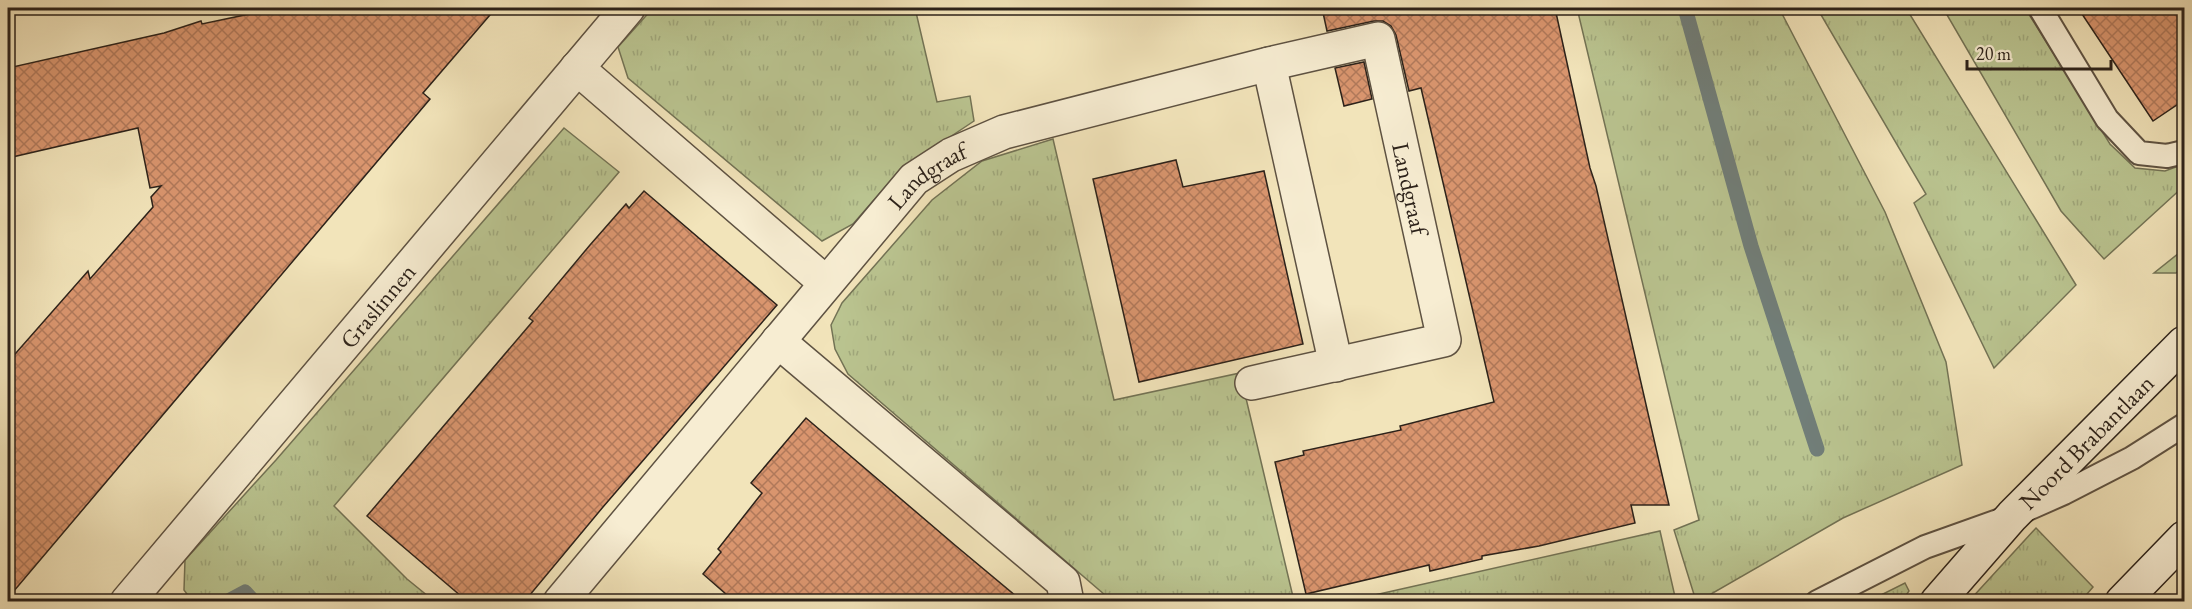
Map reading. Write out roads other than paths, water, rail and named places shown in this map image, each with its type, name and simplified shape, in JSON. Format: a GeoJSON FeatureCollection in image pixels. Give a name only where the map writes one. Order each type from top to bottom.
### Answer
{"type":"FeatureCollection","features":[{"type":"Feature","properties":{"kind":"street","name":"Graslinnen"},"geometry":{"type":"LineString","coordinates":[[138,598],[628,8]]}},
{"type":"Feature","properties":{"kind":"street","name":"Landgraaf"},"geometry":{"type":"LineString","coordinates":[[560,602],[914,179],[951,155],[1004,132],[1269,64],[1378,39],[1444,340],[1252,383]]}},
{"type":"Feature","properties":{"kind":"street"},"geometry":{"type":"LineString","coordinates":[[1269,64],[1336,365]]}},
{"type":"Feature","properties":{"kind":"street"},"geometry":{"type":"LineString","coordinates":[[577,68],[826,283]]}},
{"type":"Feature","properties":{"kind":"street"},"geometry":{"type":"LineString","coordinates":[[778,341],[1063,582],[1067,602]]}},
{"type":"Feature","properties":{"kind":"street","name":"Noord Brabantlaan"},"geometry":{"type":"LineString","coordinates":[[1936,602],[2012,516],[2184,343]]}},
{"type":"Feature","properties":{"kind":"street"},"geometry":{"type":"LineString","coordinates":[[2122,602],[2184,538]]}},
{"type":"Feature","properties":{"kind":"lane"},"geometry":{"type":"LineString","coordinates":[[2040,8],[2107,119],[2139,153],[2167,156],[2184,152]]}},
{"type":"Feature","properties":{"kind":"lane","name":"Noord Brabantlaan"},"geometry":{"type":"LineString","coordinates":[[1817,602],[1925,547],[2012,516],[2064,493],[2132,458],[2184,425]]}},
{"type":"Feature","properties":{"kind":"waterway"},"geometry":{"type":"LineString","coordinates":[[1685,8],[1751,246],[1817,449]]}},
{"type":"Feature","properties":{"kind":"waterway"},"geometry":{"type":"LineString","coordinates":[[230,600],[245,592],[254,602]]}}]}
